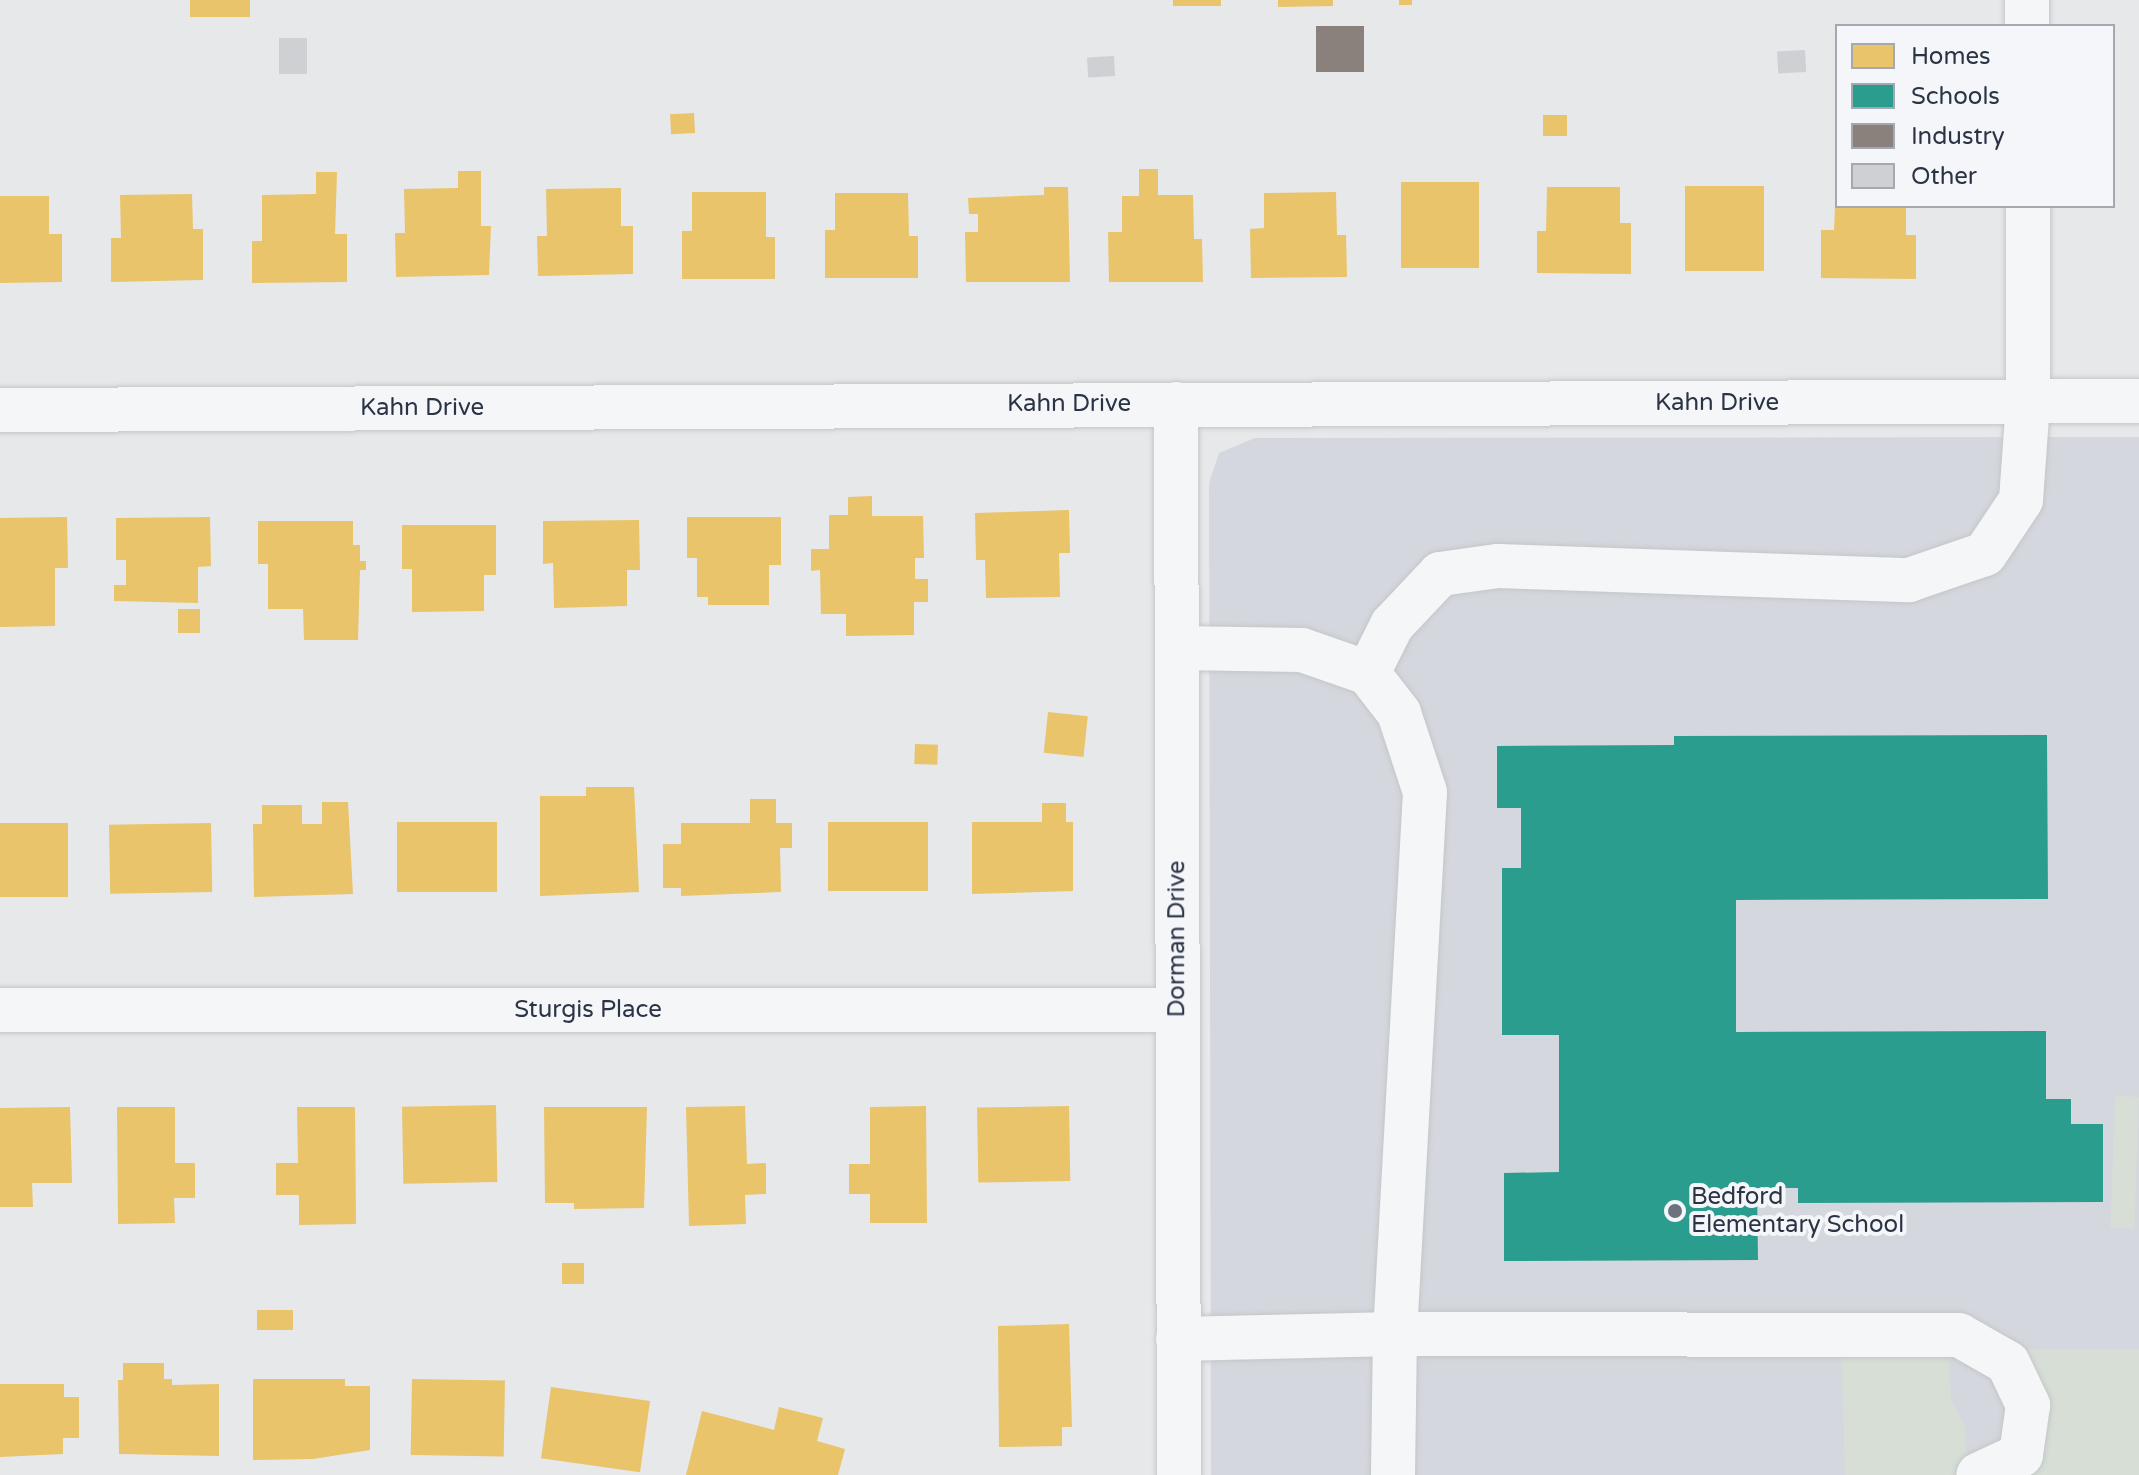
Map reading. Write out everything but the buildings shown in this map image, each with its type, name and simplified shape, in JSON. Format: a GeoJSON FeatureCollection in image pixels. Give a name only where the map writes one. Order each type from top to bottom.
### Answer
{"type":"FeatureCollection","features":[{"type":"Feature","properties":{"kind":"street"},"geometry":{"type":"LineString","coordinates":[[2027,0],[2027,24]]}},
{"type":"Feature","properties":{"kind":"street"},"geometry":{"type":"LineString","coordinates":[[1368,673],[1392,625],[1440,574],[1498,566],[1909,580],[1985,554],[2021,500],[2028,402],[2028,208]]}},
{"type":"Feature","properties":{"kind":"street","name":"Kahn Drive"},"geometry":{"type":"LineString","coordinates":[[0,410],[2139,401]]}},
{"type":"Feature","properties":{"kind":"street","name":"Dorman Drive"},"geometry":{"type":"LineString","coordinates":[[1176,404],[1179,1475]]}},
{"type":"Feature","properties":{"kind":"street"},"geometry":{"type":"LineString","coordinates":[[1178,648],[1302,650],[1368,673],[1399,713],[1425,792],[1395,1334],[1393,1475]]}},
{"type":"Feature","properties":{"kind":"street","name":"Sturgis Place"},"geometry":{"type":"LineString","coordinates":[[0,1010],[1176,1010]]}},
{"type":"Feature","properties":{"kind":"street"},"geometry":{"type":"LineString","coordinates":[[1178,1339],[1395,1334],[1959,1335],[2008,1363],[2028,1405],[2021,1455],[1978,1475]]}},
{"type":"Feature","properties":{"kind":"shaded area","name":"Bedford Elementary School"},"geometry":{"type":"Polygon","coordinates":[[[2139,437],[2139,1475],[1211,1475],[1209,483],[1219,453],[1255,438],[2139,437]]]}},
{"type":"Feature","properties":{"kind":"shaded area"},"geometry":{"type":"Polygon","coordinates":[[[2115,1096],[2139,1097],[2134,1229],[2110,1228],[2115,1096]]]}},
{"type":"Feature","properties":{"kind":"shaded area"},"geometry":{"type":"Polygon","coordinates":[[[1948,1343],[1951,1399],[1965,1427],[1967,1467],[1973,1475],[1845,1475],[1841,1344],[1948,1343]]]}},
{"type":"Feature","properties":{"kind":"shaded area"},"geometry":{"type":"Polygon","coordinates":[[[2004,1349],[2139,1349],[2139,1475],[2004,1475],[2004,1349]]]}},
{"type":"Feature","properties":{"kind":"place","name":"Bedford Elementary School"},"geometry":{"type":"Point","coordinates":[1675,1211]}}]}
